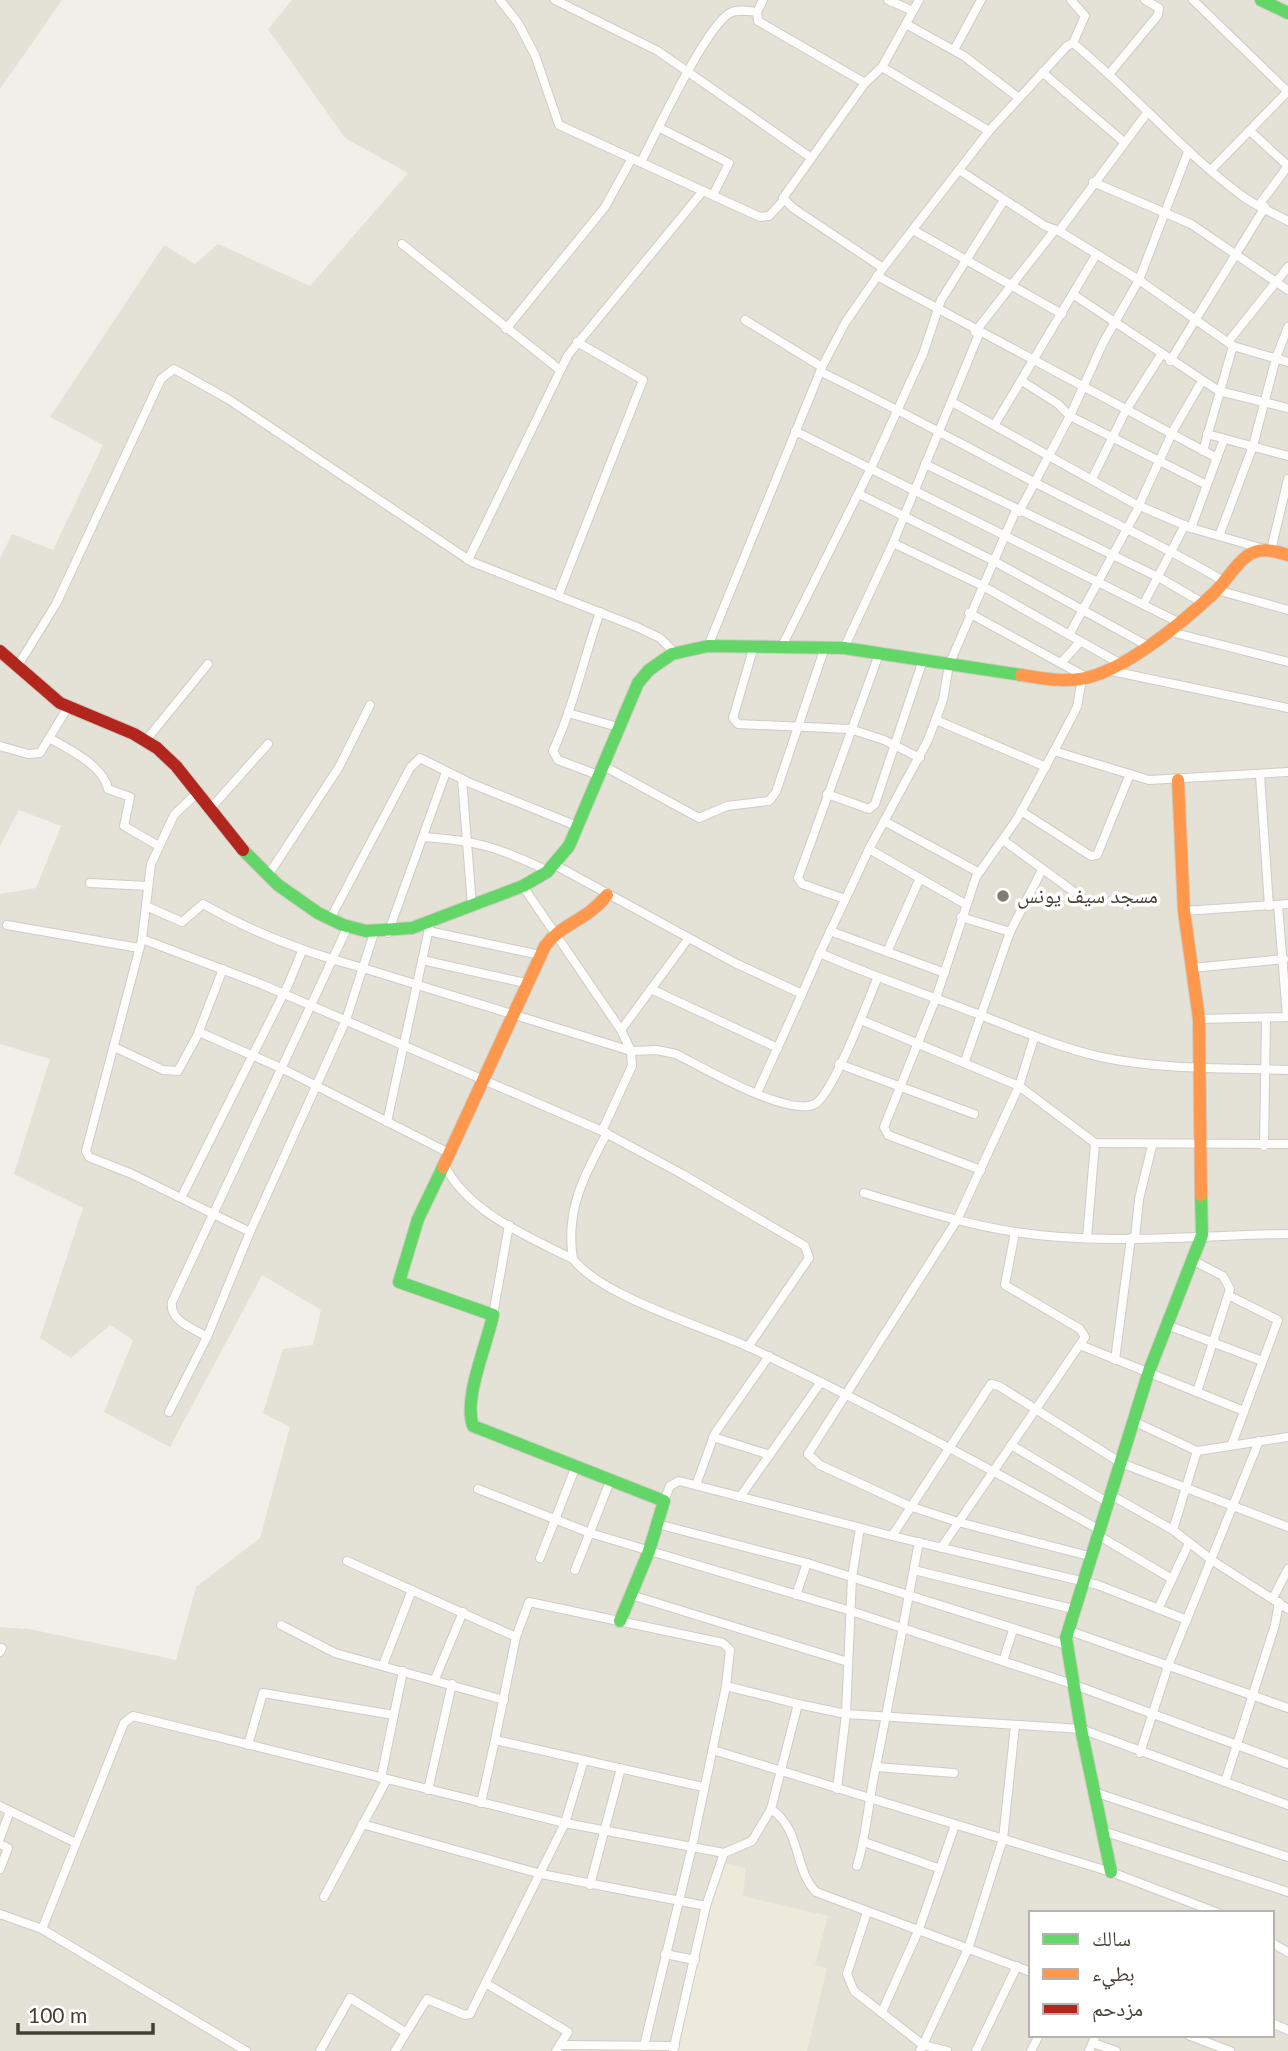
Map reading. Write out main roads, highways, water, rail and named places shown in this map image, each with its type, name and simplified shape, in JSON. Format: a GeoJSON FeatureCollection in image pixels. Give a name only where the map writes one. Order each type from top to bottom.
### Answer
{"type":"FeatureCollection","features":[{"type":"Feature","properties":{"kind":"place","name":"مسجد سيف يونس"},"geometry":{"type":"Point","coordinates":[1003,896]}}]}
